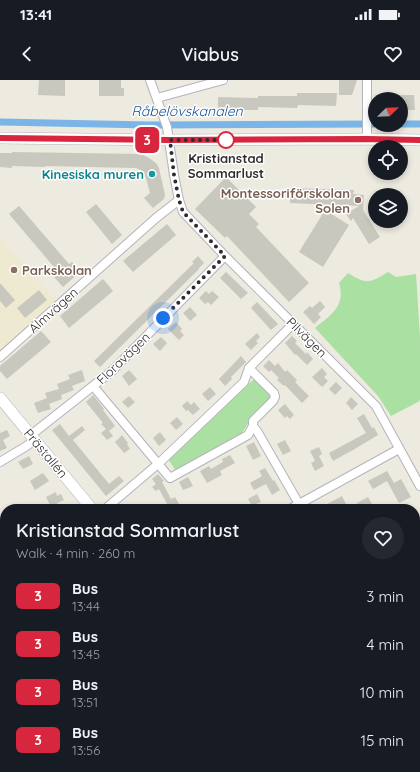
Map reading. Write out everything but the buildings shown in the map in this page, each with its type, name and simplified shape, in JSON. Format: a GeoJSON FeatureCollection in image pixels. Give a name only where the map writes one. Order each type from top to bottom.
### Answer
{"type":"FeatureCollection","features":[{"type":"Feature","properties":{"kind":"street","name":"Pilvägen"},"geometry":{"type":"LineString","coordinates":[[150,80],[167,127],[179,200],[183,212],[225,256],[376,406],[420,486]]}},
{"type":"Feature","properties":{"kind":"street"},"geometry":{"type":"LineString","coordinates":[[157,98],[223,80]]}},
{"type":"Feature","properties":{"kind":"street"},"geometry":{"type":"LineString","coordinates":[[367,80],[367,133]]}},
{"type":"Feature","properties":{"kind":"street"},"geometry":{"type":"LineString","coordinates":[[0,138],[170,140],[367,133],[420,140]]}},
{"type":"Feature","properties":{"kind":"street","name":"Almvägen"},"geometry":{"type":"LineString","coordinates":[[0,357],[156,218],[179,200]]}},
{"type":"Feature","properties":{"kind":"street","name":"Floravägen"},"geometry":{"type":"LineString","coordinates":[[0,462],[25,447],[33,438],[112,371],[225,256]]}},
{"type":"Feature","properties":{"kind":"street"},"geometry":{"type":"LineString","coordinates":[[111,504],[158,464],[244,382],[249,368],[293,324]]}},
{"type":"Feature","properties":{"kind":"street"},"geometry":{"type":"LineString","coordinates":[[93,386],[170,478],[248,435],[253,426],[253,421],[276,397],[274,393],[249,368]]}},
{"type":"Feature","properties":{"kind":"street","name":"Prästallén"},"geometry":{"type":"LineString","coordinates":[[0,398],[88,504]]}},
{"type":"Feature","properties":{"kind":"street"},"geometry":{"type":"LineString","coordinates":[[253,426],[299,504],[400,449]]}},
{"type":"Feature","properties":{"kind":"shaded area","name":"Parkskolan"},"geometry":{"type":"Polygon","coordinates":[[[0,237],[57,302],[0,353],[0,237]]]}},
{"type":"Feature","properties":{"kind":"green space"},"geometry":{"type":"Polygon","coordinates":[[[388,272],[396,277],[416,274],[420,338],[420,400],[391,416],[378,396],[315,328],[336,309],[339,304],[341,291],[339,283],[348,273],[364,281],[368,281],[388,272]]]}},
{"type":"Feature","properties":{"kind":"green space"},"geometry":{"type":"Polygon","coordinates":[[[253,380],[256,380],[271,394],[272,398],[251,419],[240,436],[176,471],[168,459],[253,380]]]}},
{"type":"Feature","properties":{"kind":"waterway","name":"Råbelövskanalen"},"geometry":{"type":"LineString","coordinates":[[0,122],[150,125],[368,124]]}},
{"type":"Feature","properties":{"kind":"waterway","name":"Råbelövskanalen"},"geometry":{"type":"LineString","coordinates":[[408,124],[420,124]]}},
{"type":"Feature","properties":{"kind":"bus line","name":"3"},"geometry":{"type":"LineString","coordinates":[[0,138],[101,140],[420,140]]}},
{"type":"Feature","properties":{"kind":"place","name":"Kristianstad Sommarlust"},"geometry":{"type":"Point","coordinates":[226,140]}},
{"type":"Feature","properties":{"kind":"place","name":"Kinesiska muren"},"geometry":{"type":"Point","coordinates":[152,174]}},
{"type":"Feature","properties":{"kind":"place","name":"Montessoriförskolan Solen"},"geometry":{"type":"Point","coordinates":[358,200]}},
{"type":"Feature","properties":{"kind":"place","name":"Parkskolan"},"geometry":{"type":"Point","coordinates":[14,270]}},
{"type":"Feature","properties":{"kind":"route"},"geometry":{"type":"LineString","coordinates":[[163,318],[225,256],[183,212],[174,175],[170,140],[226,140]]}}]}
